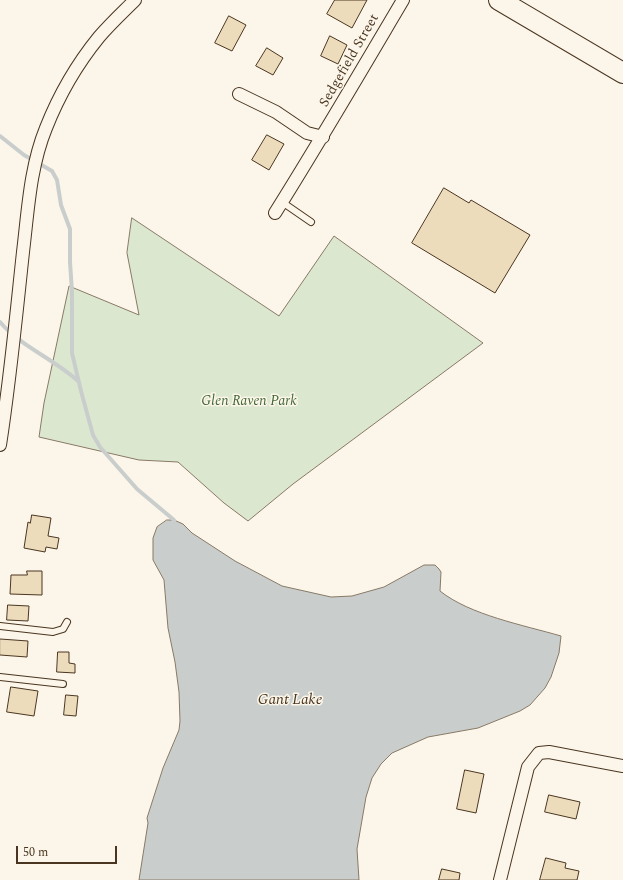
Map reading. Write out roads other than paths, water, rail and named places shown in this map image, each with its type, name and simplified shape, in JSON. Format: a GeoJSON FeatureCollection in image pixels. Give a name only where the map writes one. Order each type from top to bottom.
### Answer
{"type":"FeatureCollection","features":[{"type":"Feature","properties":{"kind":"highway"},"geometry":{"type":"LineString","coordinates":[[499,0],[623,74]]}},
{"type":"Feature","properties":{"kind":"street"},"geometry":{"type":"LineString","coordinates":[[0,444],[2,420],[12,367],[15,322],[30,189],[45,129],[57,102],[80,62],[99,36],[135,0]]}},
{"type":"Feature","properties":{"kind":"street","name":"Sedgefield Street"},"geometry":{"type":"LineString","coordinates":[[275,213],[323,137],[403,0]]}},
{"type":"Feature","properties":{"kind":"street"},"geometry":{"type":"LineString","coordinates":[[238,94],[276,112],[307,133],[323,137]]}},
{"type":"Feature","properties":{"kind":"street"},"geometry":{"type":"LineString","coordinates":[[500,880],[528,767],[539,753],[548,752],[623,766]]}},
{"type":"Feature","properties":{"kind":"lane"},"geometry":{"type":"LineString","coordinates":[[282,202],[311,222]]}},
{"type":"Feature","properties":{"kind":"lane"},"geometry":{"type":"LineString","coordinates":[[0,626],[23,630],[53,632],[63,629],[67,622]]}},
{"type":"Feature","properties":{"kind":"lane"},"geometry":{"type":"LineString","coordinates":[[0,677],[63,684]]}},
{"type":"Feature","properties":{"kind":"water","name":"Gant Lake"},"geometry":{"type":"Polygon","coordinates":[[[167,520],[174,520],[183,524],[192,533],[235,561],[282,586],[331,597],[352,596],[384,587],[424,565],[435,565],[441,572],[440,591],[466,607],[481,613],[561,636],[559,653],[551,677],[545,688],[530,705],[520,711],[478,728],[428,737],[392,753],[381,764],[372,778],[366,797],[357,849],[359,880],[139,880],[148,823],[147,818],[163,768],[179,730],[180,721],[179,692],[168,628],[164,580],[153,560],[153,538],[157,527],[167,520]]]}},
{"type":"Feature","properties":{"kind":"waterway"},"geometry":{"type":"LineString","coordinates":[[0,136],[24,155],[52,171],[57,180],[61,205],[70,229],[72,353],[93,435],[100,447],[137,489],[174,520],[174,524]]}},
{"type":"Feature","properties":{"kind":"waterway"},"geometry":{"type":"LineString","coordinates":[[0,322],[17,338],[69,373],[78,381]]}},
{"type":"Feature","properties":{"kind":"park label","name":"Glen Raven Park"},"geometry":{"type":"Point","coordinates":[249,402]}}]}
